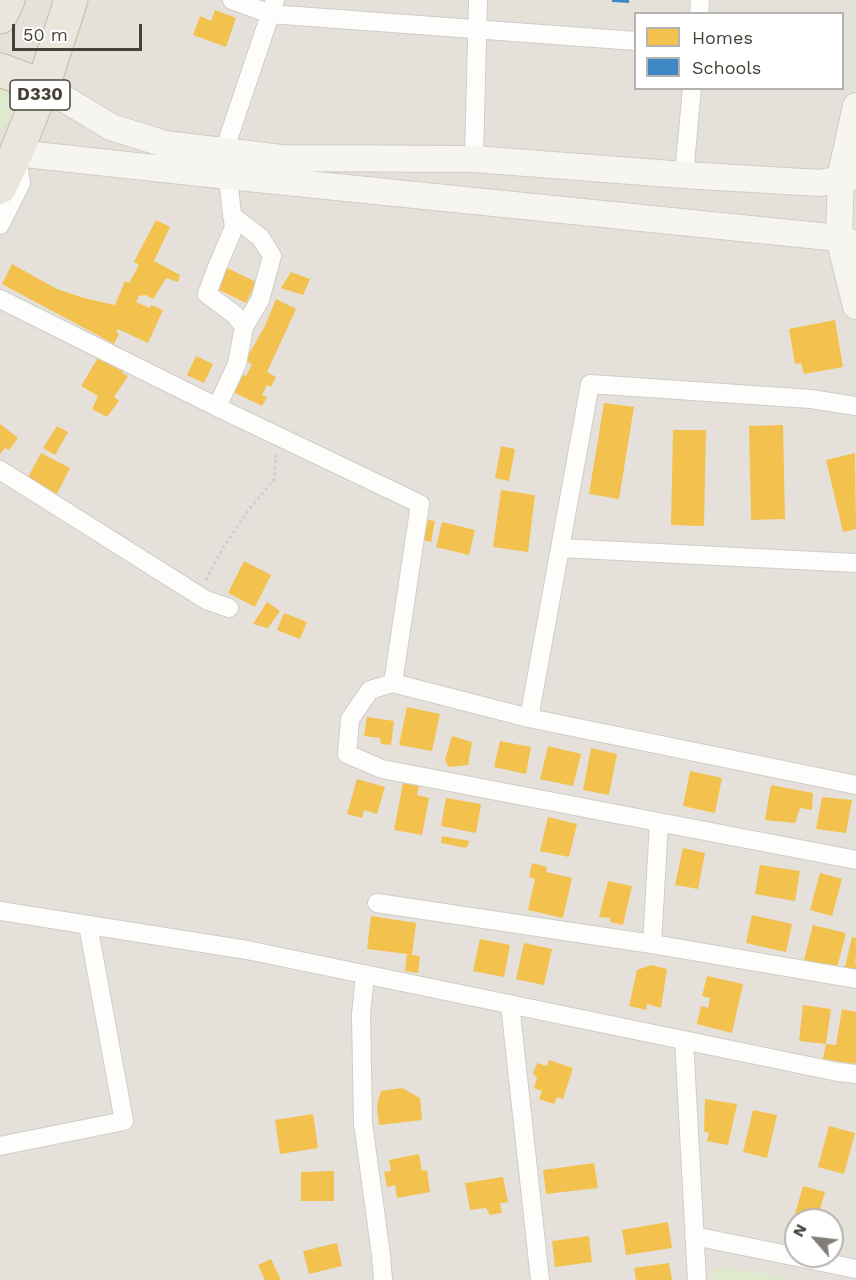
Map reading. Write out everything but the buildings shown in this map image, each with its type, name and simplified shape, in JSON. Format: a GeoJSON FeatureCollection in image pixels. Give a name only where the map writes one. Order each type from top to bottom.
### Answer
{"type":"FeatureCollection","features":[{"type":"Feature","properties":{"kind":"highway"},"geometry":{"type":"LineString","coordinates":[[0,17],[8,0]]}},
{"type":"Feature","properties":{"kind":"highway","name":"D330"},"geometry":{"type":"LineString","coordinates":[[0,187],[8,151],[43,86],[71,0]]}},
{"type":"Feature","properties":{"kind":"highway"},"geometry":{"type":"LineString","coordinates":[[0,70],[43,86]]}},
{"type":"Feature","properties":{"kind":"main road"},"geometry":{"type":"LineString","coordinates":[[43,86],[111,127],[226,164],[281,158],[474,159],[820,183],[848,177]]}},
{"type":"Feature","properties":{"kind":"main road"},"geometry":{"type":"LineString","coordinates":[[856,106],[848,177],[848,241],[856,306]]}},
{"type":"Feature","properties":{"kind":"main road"},"geometry":{"type":"LineString","coordinates":[[8,151],[226,164],[848,241]]}},
{"type":"Feature","properties":{"kind":"street"},"geometry":{"type":"LineString","coordinates":[[43,86],[65,69],[87,0]]}},
{"type":"Feature","properties":{"kind":"street"},"geometry":{"type":"LineString","coordinates":[[232,0],[273,7],[478,29],[634,41]]}},
{"type":"Feature","properties":{"kind":"street"},"geometry":{"type":"LineString","coordinates":[[474,159],[478,0]]}},
{"type":"Feature","properties":{"kind":"street"},"geometry":{"type":"LineString","coordinates":[[244,327],[235,315],[207,294],[234,227],[226,164],[273,7]]}},
{"type":"Feature","properties":{"kind":"street"},"geometry":{"type":"LineString","coordinates":[[684,175],[692,90]]}},
{"type":"Feature","properties":{"kind":"street"},"geometry":{"type":"LineString","coordinates":[[0,225],[21,183],[8,151]]}},
{"type":"Feature","properties":{"kind":"street"},"geometry":{"type":"LineString","coordinates":[[216,407],[237,364],[244,327],[260,300],[272,256],[260,237],[232,216]]}},
{"type":"Feature","properties":{"kind":"street"},"geometry":{"type":"LineString","coordinates":[[0,299],[216,407],[420,504],[393,683]]}},
{"type":"Feature","properties":{"kind":"street"},"geometry":{"type":"LineString","coordinates":[[529,718],[590,384],[811,399],[856,406]]}},
{"type":"Feature","properties":{"kind":"street"},"geometry":{"type":"LineString","coordinates":[[0,470],[206,600],[229,608]]}},
{"type":"Feature","properties":{"kind":"street"},"geometry":{"type":"LineString","coordinates":[[560,549],[856,563]]}},
{"type":"Feature","properties":{"kind":"street"},"geometry":{"type":"LineString","coordinates":[[856,785],[529,718],[393,683],[370,690],[350,719],[347,754],[382,770],[856,860]]}},
{"type":"Feature","properties":{"kind":"street"},"geometry":{"type":"LineString","coordinates":[[652,944],[659,823]]}},
{"type":"Feature","properties":{"kind":"street"},"geometry":{"type":"LineString","coordinates":[[377,903],[652,944],[856,979]]}},
{"type":"Feature","properties":{"kind":"street"},"geometry":{"type":"LineString","coordinates":[[0,911],[247,950],[837,1072],[856,1074]]}},
{"type":"Feature","properties":{"kind":"street"},"geometry":{"type":"LineString","coordinates":[[0,1146],[124,1121],[87,925]]}},
{"type":"Feature","properties":{"kind":"street"},"geometry":{"type":"LineString","coordinates":[[365,974],[361,1015],[363,1123],[383,1280]]}},
{"type":"Feature","properties":{"kind":"street"},"geometry":{"type":"LineString","coordinates":[[510,1004],[540,1280]]}},
{"type":"Feature","properties":{"kind":"street"},"geometry":{"type":"LineString","coordinates":[[684,1040],[697,1280]]}},
{"type":"Feature","properties":{"kind":"street"},"geometry":{"type":"LineString","coordinates":[[694,1236],[856,1269]]}},
{"type":"Feature","properties":{"kind":"path"},"geometry":{"type":"LineString","coordinates":[[198,595],[223,548],[250,508],[274,480],[279,436]]}},
{"type":"Feature","properties":{"kind":"shaded area"},"geometry":{"type":"Polygon","coordinates":[[[0,0],[856,0],[856,1280],[0,1280],[0,0]]]}},
{"type":"Feature","properties":{"kind":"shaded area"},"geometry":{"type":"Polygon","coordinates":[[[486,0],[676,0],[675,12],[634,12],[634,23],[496,18],[485,8],[486,0]]]}},
{"type":"Feature","properties":{"kind":"green space"},"geometry":{"type":"Polygon","coordinates":[[[0,87],[9,93],[15,107],[11,122],[0,129],[0,87]]]}},
{"type":"Feature","properties":{"kind":"green space"},"geometry":{"type":"Polygon","coordinates":[[[720,1267],[788,1280],[708,1280],[713,1270],[720,1267]]]}}]}
